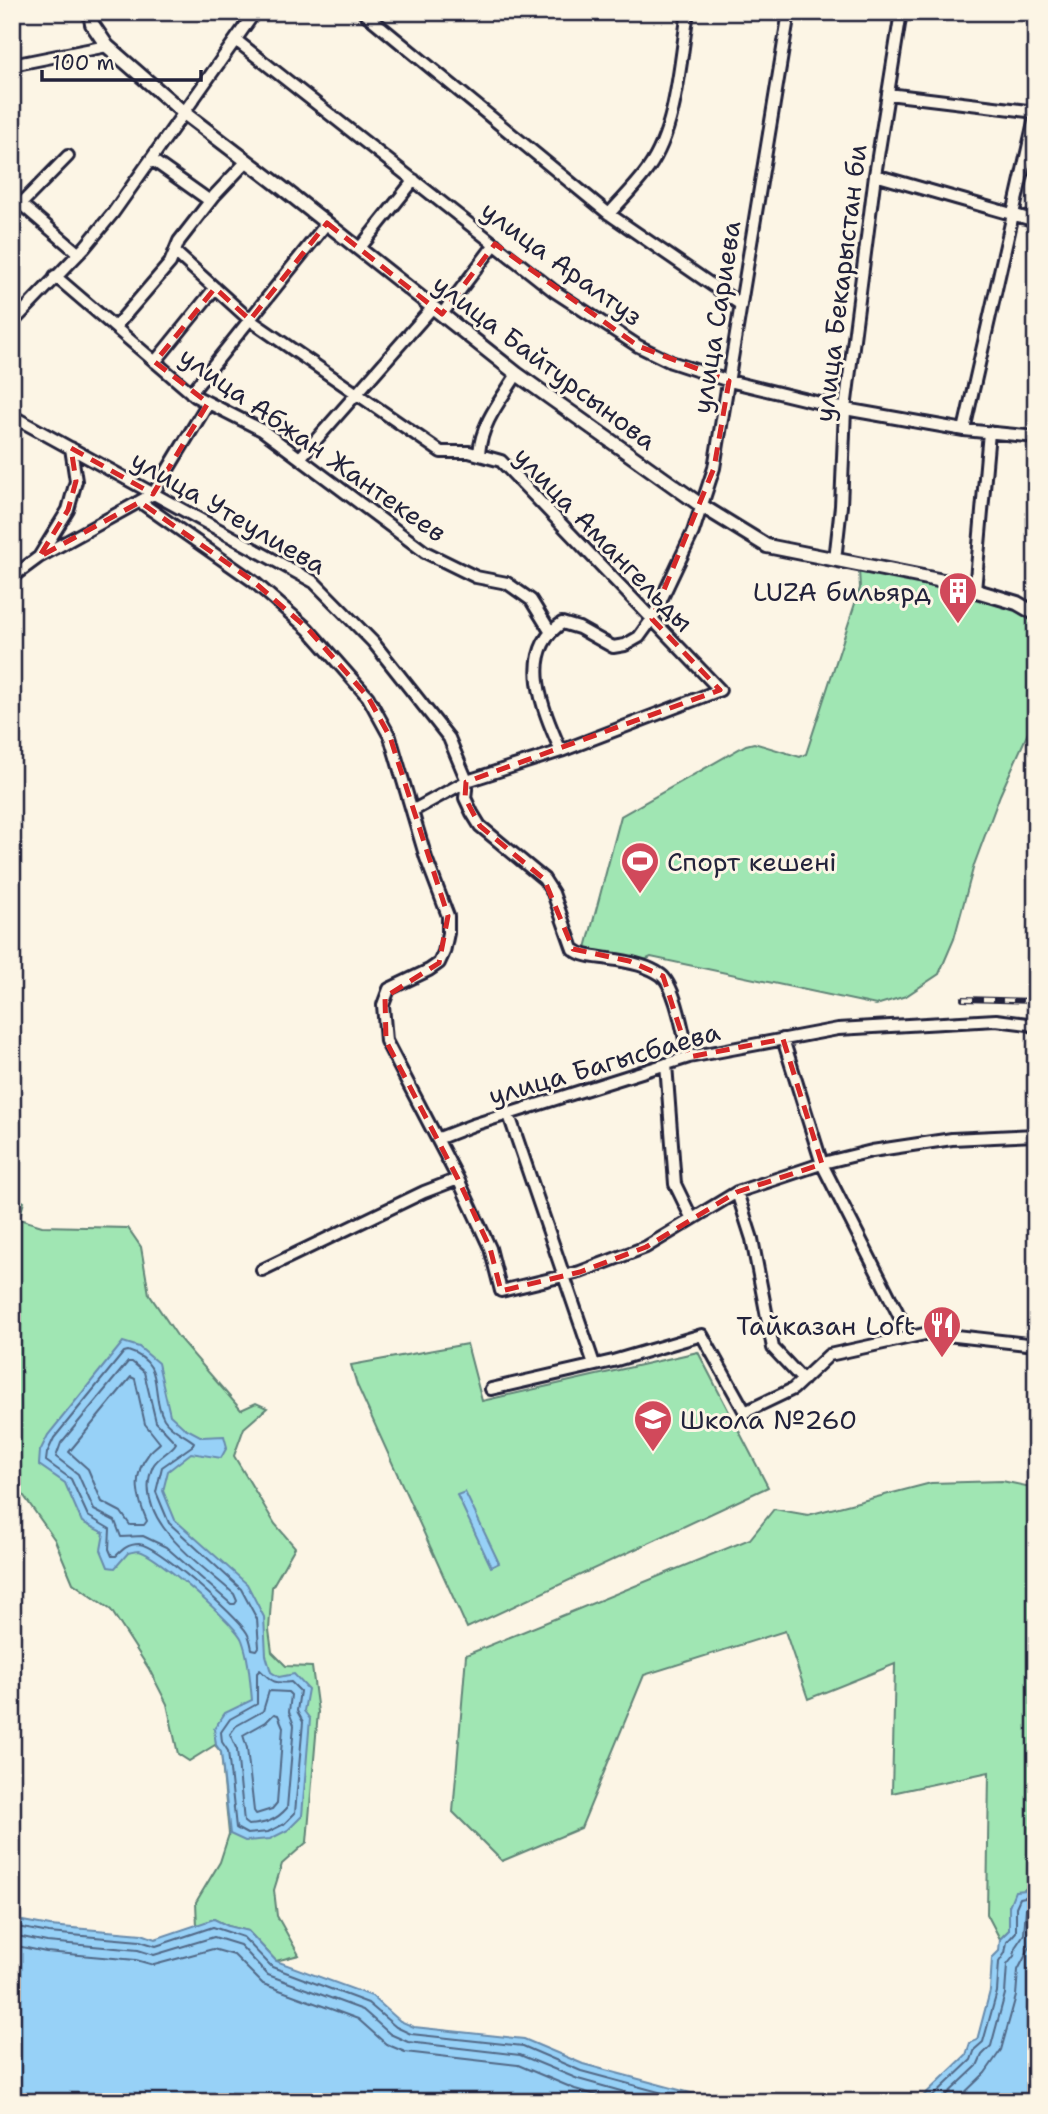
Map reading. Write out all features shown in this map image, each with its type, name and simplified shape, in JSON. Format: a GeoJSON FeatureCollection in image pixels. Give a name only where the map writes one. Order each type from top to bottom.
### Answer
{"type":"FeatureCollection","features":[{"type":"Feature","properties":{"kind":"street","name":"улица Байтурсынова"},"geometry":{"type":"LineString","coordinates":[[100,12],[91,18],[107,46],[184,113],[517,374],[702,506],[767,546],[943,581],[1017,603],[1036,614]]}},
{"type":"Feature","properties":{"kind":"street"},"geometry":{"type":"LineString","coordinates":[[12,323],[113,213],[255,12]]}},
{"type":"Feature","properties":{"kind":"street"},"geometry":{"type":"LineString","coordinates":[[363,12],[608,214],[741,305]]}},
{"type":"Feature","properties":{"kind":"street"},"geometry":{"type":"LineString","coordinates":[[608,214],[649,169],[664,136],[671,114],[688,12]]}},
{"type":"Feature","properties":{"kind":"street","name":"улица Сариева"},"geometry":{"type":"LineString","coordinates":[[652,620],[692,532],[714,468],[789,12]]}},
{"type":"Feature","properties":{"kind":"street","name":"улица Бекарыстан би"},"geometry":{"type":"LineString","coordinates":[[835,560],[841,506],[845,409],[875,175],[901,12]]}},
{"type":"Feature","properties":{"kind":"street","name":"улица Аралтуз"},"geometry":{"type":"LineString","coordinates":[[237,41],[554,291],[638,346],[671,362],[729,381],[845,409],[964,430],[1036,437]]}},
{"type":"Feature","properties":{"kind":"street"},"geometry":{"type":"LineString","coordinates":[[12,65],[107,46]]}},
{"type":"Feature","properties":{"kind":"street"},"geometry":{"type":"LineString","coordinates":[[888,94],[1036,113],[964,430]]}},
{"type":"Feature","properties":{"kind":"street"},"geometry":{"type":"LineString","coordinates":[[68,156],[16,200],[78,253]]}},
{"type":"Feature","properties":{"kind":"street"},"geometry":{"type":"LineString","coordinates":[[151,159],[210,201]]}},
{"type":"Feature","properties":{"kind":"street"},"geometry":{"type":"LineString","coordinates":[[114,327],[170,263],[179,241],[210,201],[247,161]]}},
{"type":"Feature","properties":{"kind":"street"},"geometry":{"type":"LineString","coordinates":[[875,175],[1036,221]]}},
{"type":"Feature","properties":{"kind":"street"},"geometry":{"type":"LineString","coordinates":[[359,248],[414,180]]}},
{"type":"Feature","properties":{"kind":"street"},"geometry":{"type":"LineString","coordinates":[[191,393],[327,223]]}},
{"type":"Feature","properties":{"kind":"street"},"geometry":{"type":"LineString","coordinates":[[300,458],[437,311],[495,244]]}},
{"type":"Feature","properties":{"kind":"street"},"geometry":{"type":"LineString","coordinates":[[175,251],[250,320],[358,393]]}},
{"type":"Feature","properties":{"kind":"street","name":"улица Абжан Жантекеев"},"geometry":{"type":"LineString","coordinates":[[55,276],[191,393],[262,430],[425,552],[476,577],[507,583],[531,600],[550,631]]}},
{"type":"Feature","properties":{"kind":"street"},"geometry":{"type":"LineString","coordinates":[[155,362],[215,288]]}},
{"type":"Feature","properties":{"kind":"street"},"geometry":{"type":"LineString","coordinates":[[479,454],[480,436],[486,422],[517,374]]}},
{"type":"Feature","properties":{"kind":"street","name":"улица Амангельды"},"geometry":{"type":"LineString","coordinates":[[358,393],[441,452],[469,452],[501,461],[720,690],[561,751]]}},
{"type":"Feature","properties":{"kind":"street"},"geometry":{"type":"LineString","coordinates":[[12,577],[39,556],[153,494],[208,402]]}},
{"type":"Feature","properties":{"kind":"street","name":"улица Утеулиева"},"geometry":{"type":"LineString","coordinates":[[12,416],[314,583],[373,642],[449,738],[467,781],[465,798],[480,826],[544,879],[573,949],[591,956],[629,961],[663,976],[673,995],[689,1057]]}},
{"type":"Feature","properties":{"kind":"street"},"geometry":{"type":"LineString","coordinates":[[975,591],[989,432]]}},
{"type":"Feature","properties":{"kind":"street"},"geometry":{"type":"LineString","coordinates":[[39,556],[68,510],[76,481],[71,448]]}},
{"type":"Feature","properties":{"kind":"street"},"geometry":{"type":"LineString","coordinates":[[140,502],[253,581],[316,639],[368,697],[390,737],[448,916],[448,933],[439,963],[389,989],[383,1013],[386,1041],[458,1179],[489,1248],[501,1291],[566,1276],[646,1247],[737,1192],[822,1164],[872,1150],[952,1139],[1036,1135]]}},
{"type":"Feature","properties":{"kind":"street"},"geometry":{"type":"LineString","coordinates":[[412,811],[467,781],[561,751],[543,711],[537,674],[539,649],[550,631],[562,623],[579,628],[612,647],[625,645],[639,637],[652,620]]}},
{"type":"Feature","properties":{"kind":"street","name":"улица Багысбаева"},"geometry":{"type":"LineString","coordinates":[[437,1139],[472,1125],[689,1057],[783,1039],[838,1029],[996,1020],[1036,1027]]}},
{"type":"Feature","properties":{"kind":"street"},"geometry":{"type":"LineString","coordinates":[[783,1039],[822,1164],[911,1337]]}},
{"type":"Feature","properties":{"kind":"street"},"geometry":{"type":"LineString","coordinates":[[666,1064],[675,1184],[692,1219]]}},
{"type":"Feature","properties":{"kind":"street"},"geometry":{"type":"LineString","coordinates":[[509,1115],[594,1364]]}},
{"type":"Feature","properties":{"kind":"street"},"geometry":{"type":"LineString","coordinates":[[262,1270],[424,1192],[458,1179]]}},
{"type":"Feature","properties":{"kind":"street"},"geometry":{"type":"LineString","coordinates":[[737,1192],[752,1239],[773,1348],[803,1380]]}},
{"type":"Feature","properties":{"kind":"street"},"geometry":{"type":"LineString","coordinates":[[491,1389],[613,1361],[702,1335],[745,1412],[793,1389],[830,1355],[929,1333],[1036,1345]]}},
{"type":"Feature","properties":{"kind":"highlighted area"},"geometry":{"type":"Polygon","coordinates":[[[327,223],[442,314],[495,244],[638,346],[729,381],[714,468],[652,619],[720,690],[466,782],[465,798],[480,826],[544,879],[573,949],[629,961],[663,976],[689,1057],[783,1039],[822,1164],[737,1192],[646,1247],[580,1272],[501,1291],[490,1248],[458,1179],[386,1041],[385,997],[439,963],[448,916],[390,737],[368,697],[308,629],[253,581],[140,502],[39,557],[68,510],[76,481],[71,448],[153,494],[208,403],[155,362],[215,288],[250,320],[327,223]]]}},
{"type":"Feature","properties":{"kind":"green space"},"geometry":{"type":"Polygon","coordinates":[[[859,570],[973,595],[1036,621],[1036,715],[1000,795],[974,865],[954,939],[939,974],[906,996],[876,1005],[651,957],[638,963],[589,953],[586,948],[621,816],[746,745],[754,743],[800,757],[806,754],[860,588],[859,570]]]}},
{"type":"Feature","properties":{"kind":"green space"},"geometry":{"type":"Polygon","coordinates":[[[12,1195],[24,1202],[19,1219],[42,1226],[128,1228],[141,1247],[149,1294],[178,1337],[241,1410],[256,1403],[267,1408],[244,1428],[234,1456],[275,1524],[295,1547],[272,1587],[269,1630],[272,1652],[286,1666],[312,1667],[318,1712],[307,1842],[282,1864],[274,1890],[277,1916],[299,1955],[276,1961],[248,1931],[214,1919],[197,1926],[196,1902],[220,1862],[229,1834],[221,1752],[215,1745],[189,1761],[178,1754],[167,1704],[149,1669],[111,1610],[73,1583],[55,1540],[12,1479],[12,1195]]]}},
{"type":"Feature","properties":{"kind":"green space"},"geometry":{"type":"Polygon","coordinates":[[[467,1344],[482,1401],[698,1352],[768,1487],[467,1628],[357,1385],[351,1365],[467,1344]]]}},
{"type":"Feature","properties":{"kind":"green space"},"geometry":{"type":"Polygon","coordinates":[[[1002,1481],[1036,1488],[1036,1878],[1009,1906],[1009,1930],[1000,1939],[987,1914],[989,1772],[892,1793],[895,1664],[808,1699],[785,1631],[644,1675],[581,1828],[502,1861],[453,1812],[466,1655],[750,1539],[774,1509],[808,1515],[931,1483],[1002,1481]]]}},
{"type":"Feature","properties":{"kind":"water"},"geometry":{"type":"Polygon","coordinates":[[[123,1342],[139,1347],[158,1363],[170,1415],[183,1427],[202,1437],[224,1436],[227,1447],[221,1458],[191,1453],[168,1471],[163,1491],[175,1520],[247,1584],[264,1617],[266,1655],[271,1672],[279,1677],[294,1674],[308,1689],[304,1711],[310,1719],[302,1816],[288,1830],[270,1839],[245,1841],[230,1834],[221,1752],[216,1745],[214,1729],[225,1713],[252,1700],[248,1662],[242,1640],[211,1606],[148,1555],[139,1551],[128,1553],[115,1568],[108,1567],[101,1550],[104,1533],[82,1522],[65,1483],[39,1465],[40,1451],[48,1435],[123,1342]]]}},
{"type":"Feature","properties":{"kind":"water"},"geometry":{"type":"Polygon","coordinates":[[[465,1492],[499,1563],[491,1567],[457,1495],[465,1492]]]}},
{"type":"Feature","properties":{"kind":"water"},"geometry":{"type":"Polygon","coordinates":[[[1035,1877],[1036,2098],[1029,2097],[1025,2102],[917,2102],[966,2055],[970,2043],[977,2040],[990,1991],[992,1958],[999,1951],[1000,1939],[1009,1930],[1009,1906],[1015,1891],[1026,1890],[1035,1877]]]}},
{"type":"Feature","properties":{"kind":"water"},"geometry":{"type":"Polygon","coordinates":[[[12,1919],[50,1926],[142,1934],[155,1939],[214,1919],[248,1931],[276,1961],[372,1996],[400,2021],[414,2027],[524,2039],[583,2064],[724,2102],[12,2102],[12,1919]]]}},
{"type":"Feature","properties":{"kind":"railway"},"geometry":{"type":"LineString","coordinates":[[963,999],[1036,1001]]}},
{"type":"Feature","properties":{"kind":"place","name":"LUZA бильярд"},"geometry":{"type":"Point","coordinates":[958,625]}},
{"type":"Feature","properties":{"kind":"place","name":"Спорт кешені"},"geometry":{"type":"Point","coordinates":[640,895]}},
{"type":"Feature","properties":{"kind":"place","name":"Тайказан Loft"},"geometry":{"type":"Point","coordinates":[942,1359]}},
{"type":"Feature","properties":{"kind":"place","name":"Школа №260"},"geometry":{"type":"Point","coordinates":[653,1453]}}]}
